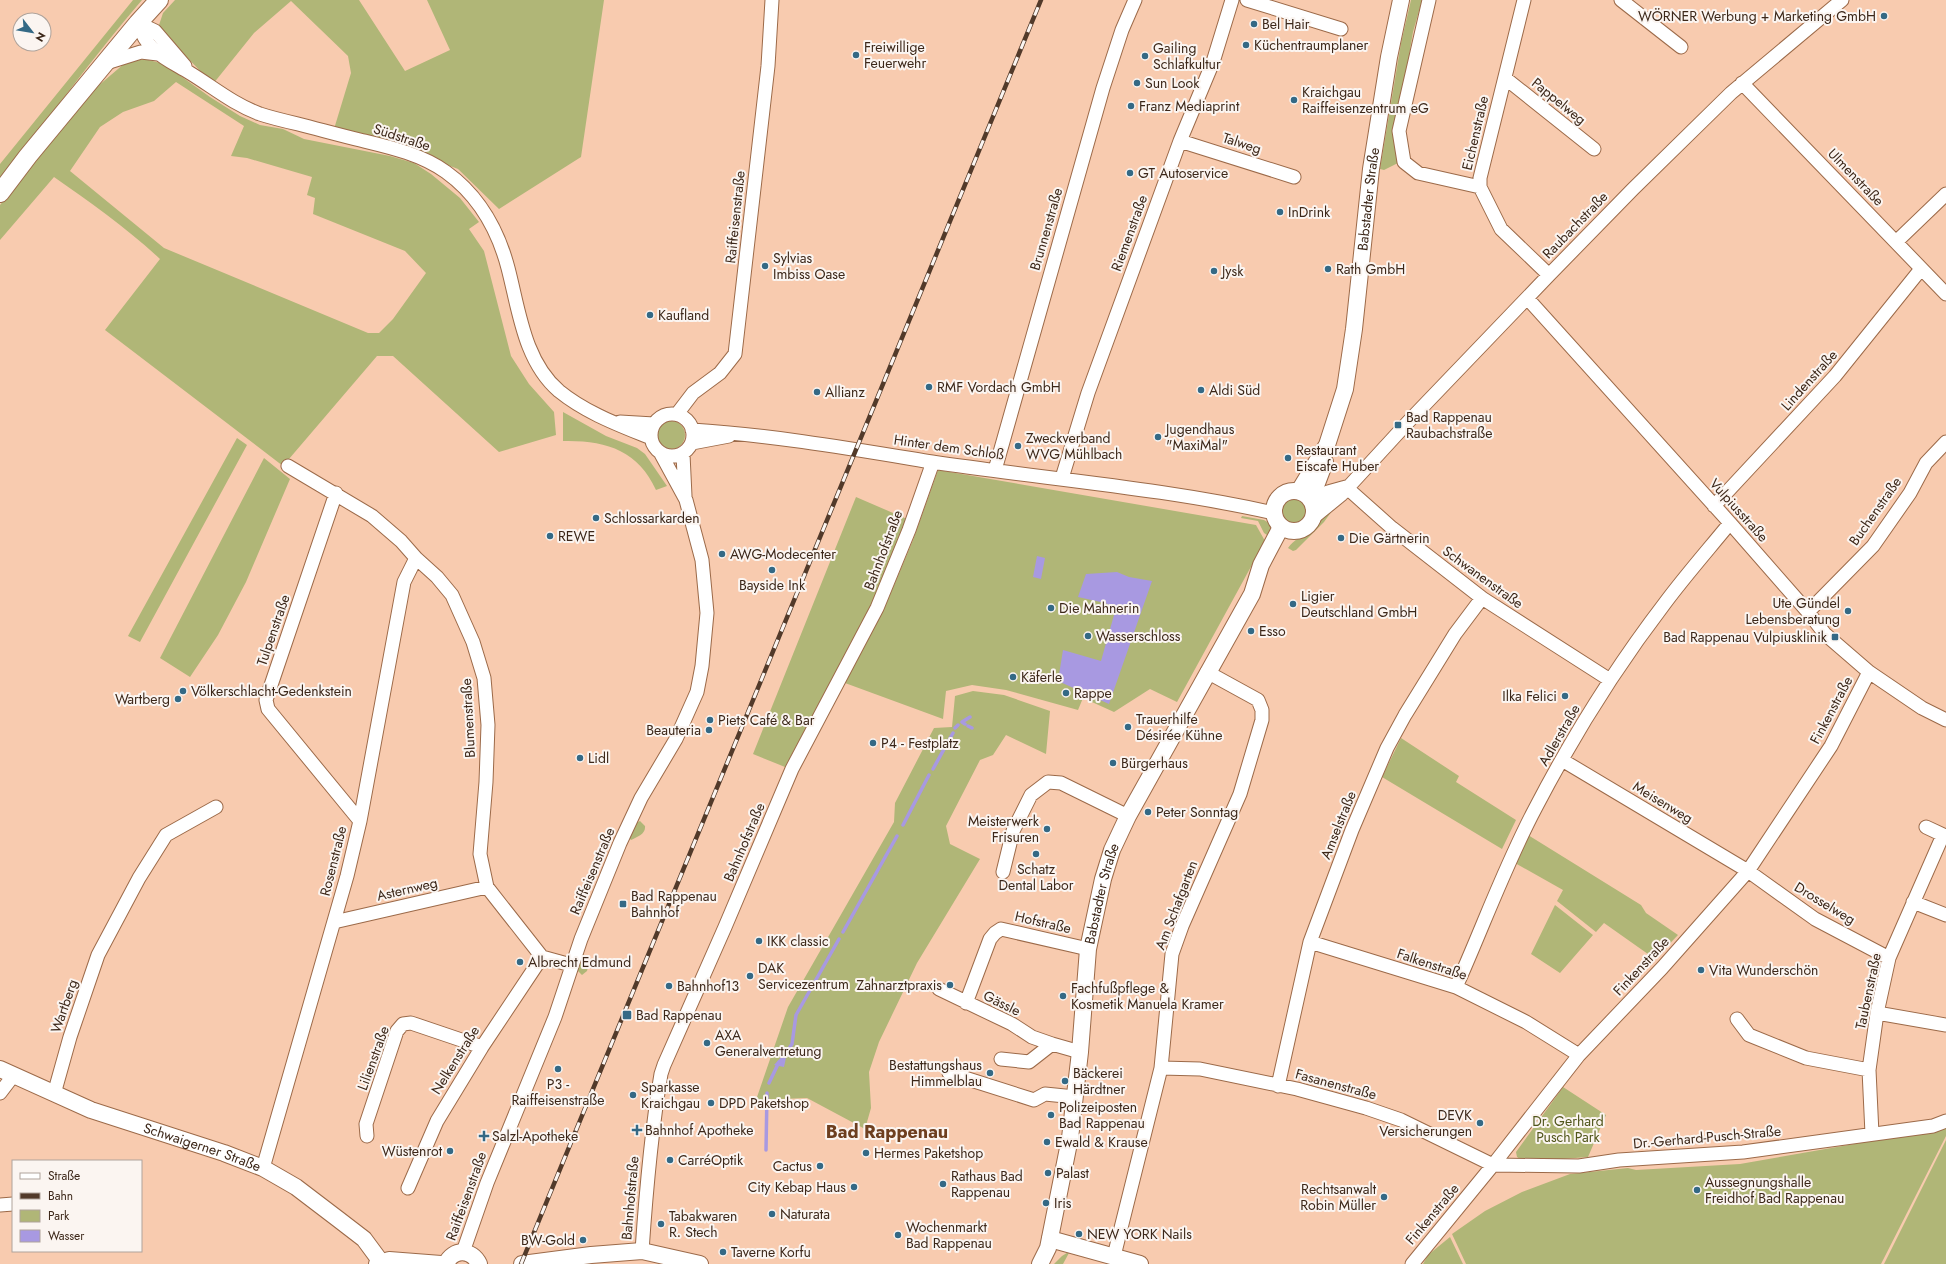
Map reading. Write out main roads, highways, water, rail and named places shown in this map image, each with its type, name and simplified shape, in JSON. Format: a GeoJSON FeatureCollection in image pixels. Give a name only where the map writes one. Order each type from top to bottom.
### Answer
{"type":"FeatureCollection","features":[{"type":"Feature","properties":{"kind":"main road"},"geometry":{"type":"LineString","coordinates":[[0,193],[28,156],[158,1]]}},
{"type":"Feature","properties":{"kind":"water"},"geometry":{"type":"Polygon","coordinates":[[[1037,556],[1045,558],[1041,579],[1033,577],[1037,556]]]}},
{"type":"Feature","properties":{"kind":"water"},"geometry":{"type":"Polygon","coordinates":[[[1117,572],[1129,577],[1152,581],[1109,704],[1058,681],[1063,650],[1101,661],[1116,608],[1105,603],[1078,597],[1086,574],[1117,572]]]}},
{"type":"Feature","properties":{"kind":"water"},"geometry":{"type":"Polygon","coordinates":[[[785,1053],[787,1053],[784,1067],[774,1065],[785,1053]]]}},
{"type":"Feature","properties":{"kind":"waterway"},"geometry":{"type":"LineString","coordinates":[[965,724],[962,722],[970,717]]}},
{"type":"Feature","properties":{"kind":"waterway"},"geometry":{"type":"LineString","coordinates":[[955,728],[958,725]]}},
{"type":"Feature","properties":{"kind":"waterway"},"geometry":{"type":"LineString","coordinates":[[968,726],[972,728]]}},
{"type":"Feature","properties":{"kind":"waterway"},"geometry":{"type":"LineString","coordinates":[[933,769],[953,733]]}},
{"type":"Feature","properties":{"kind":"waterway"},"geometry":{"type":"LineString","coordinates":[[903,825],[929,775]]}},
{"type":"Feature","properties":{"kind":"waterway"},"geometry":{"type":"LineString","coordinates":[[843,932],[897,836]]}},
{"type":"Feature","properties":{"kind":"waterway"},"geometry":{"type":"LineString","coordinates":[[784,1056],[792,1044],[796,1015],[839,939]]}},
{"type":"Feature","properties":{"kind":"waterway"},"geometry":{"type":"LineString","coordinates":[[769,1083],[779,1062]]}},
{"type":"Feature","properties":{"kind":"waterway"},"geometry":{"type":"LineString","coordinates":[[766,1150],[767,1093]]}},
{"type":"Feature","properties":{"kind":"railway"},"geometry":{"type":"LineString","coordinates":[[521,1264],[1041,0]]}},
{"type":"Feature","properties":{"kind":"place","name":"WÖRNER Werbung + Marketing GmbH"},"geometry":{"type":"Point","coordinates":[1884,16]}},
{"type":"Feature","properties":{"kind":"place","name":"Bel Hair"},"geometry":{"type":"Point","coordinates":[1254,24]}},
{"type":"Feature","properties":{"kind":"place","name":"Küchentraumplaner"},"geometry":{"type":"Point","coordinates":[1246,45]}},
{"type":"Feature","properties":{"kind":"place","name":"Freiwillige Feuerwehr"},"geometry":{"type":"Point","coordinates":[856,55]}},
{"type":"Feature","properties":{"kind":"place","name":"Gailing Schlafkultur"},"geometry":{"type":"Point","coordinates":[1145,56]}},
{"type":"Feature","properties":{"kind":"place","name":"Sun Look"},"geometry":{"type":"Point","coordinates":[1137,83]}},
{"type":"Feature","properties":{"kind":"place","name":"Kraichgau Raiffeisenzentrum eG"},"geometry":{"type":"Point","coordinates":[1294,100]}},
{"type":"Feature","properties":{"kind":"place","name":"Franz Mediaprint"},"geometry":{"type":"Point","coordinates":[1131,106]}},
{"type":"Feature","properties":{"kind":"place","name":"GT Autoservice"},"geometry":{"type":"Point","coordinates":[1130,173]}},
{"type":"Feature","properties":{"kind":"place","name":"InDrink"},"geometry":{"type":"Point","coordinates":[1280,212]}},
{"type":"Feature","properties":{"kind":"place","name":"Sylvias Imbiss Oase"},"geometry":{"type":"Point","coordinates":[765,266]}},
{"type":"Feature","properties":{"kind":"place","name":"Rath GmbH"},"geometry":{"type":"Point","coordinates":[1328,269]}},
{"type":"Feature","properties":{"kind":"place","name":"Jysk"},"geometry":{"type":"Point","coordinates":[1214,271]}},
{"type":"Feature","properties":{"kind":"place","name":"Kaufland"},"geometry":{"type":"Point","coordinates":[650,315]}},
{"type":"Feature","properties":{"kind":"place","name":"RMF Vordach GmbH"},"geometry":{"type":"Point","coordinates":[929,387]}},
{"type":"Feature","properties":{"kind":"place","name":"Aldi Süd"},"geometry":{"type":"Point","coordinates":[1201,390]}},
{"type":"Feature","properties":{"kind":"place","name":"Allianz"},"geometry":{"type":"Point","coordinates":[817,392]}},
{"type":"Feature","properties":{"kind":"place","name":"Bad Rappenau Raubachstraße"},"geometry":{"type":"Point","coordinates":[1398,425]}},
{"type":"Feature","properties":{"kind":"place","name":"Jugendhaus \"MaxiMal\""},"geometry":{"type":"Point","coordinates":[1158,437]}},
{"type":"Feature","properties":{"kind":"place","name":"Zweckverband WVG Mühlbach"},"geometry":{"type":"Point","coordinates":[1018,446]}},
{"type":"Feature","properties":{"kind":"place","name":"Restaurant Eiscafe Huber"},"geometry":{"type":"Point","coordinates":[1288,458]}},
{"type":"Feature","properties":{"kind":"place","name":"Schlossarkarden"},"geometry":{"type":"Point","coordinates":[596,518]}},
{"type":"Feature","properties":{"kind":"place","name":"REWE"},"geometry":{"type":"Point","coordinates":[550,536]}},
{"type":"Feature","properties":{"kind":"place","name":"Die Gärtnerin"},"geometry":{"type":"Point","coordinates":[1341,538]}},
{"type":"Feature","properties":{"kind":"place","name":"AWG-Modecenter"},"geometry":{"type":"Point","coordinates":[722,554]}},
{"type":"Feature","properties":{"kind":"place","name":"Bayside Ink"},"geometry":{"type":"Point","coordinates":[772,570]}},
{"type":"Feature","properties":{"kind":"place","name":"Ligier Deutschland GmbH"},"geometry":{"type":"Point","coordinates":[1293,604]}},
{"type":"Feature","properties":{"kind":"place","name":"Die Mahnerin"},"geometry":{"type":"Point","coordinates":[1051,608]}},
{"type":"Feature","properties":{"kind":"place","name":"Ute Gündel Lebensberatung"},"geometry":{"type":"Point","coordinates":[1848,611]}},
{"type":"Feature","properties":{"kind":"place","name":"Esso"},"geometry":{"type":"Point","coordinates":[1251,631]}},
{"type":"Feature","properties":{"kind":"place","name":"Wasserschloss"},"geometry":{"type":"Point","coordinates":[1088,636]}},
{"type":"Feature","properties":{"kind":"place","name":"Bad Rappenau Vulpiusklinik"},"geometry":{"type":"Point","coordinates":[1835,637]}},
{"type":"Feature","properties":{"kind":"place","name":"Käferle"},"geometry":{"type":"Point","coordinates":[1013,677]}},
{"type":"Feature","properties":{"kind":"place","name":"Völkerschlacht-Gedenkstein"},"geometry":{"type":"Point","coordinates":[183,691]}},
{"type":"Feature","properties":{"kind":"place","name":"Rappe"},"geometry":{"type":"Point","coordinates":[1066,693]}},
{"type":"Feature","properties":{"kind":"place","name":"Ilka Felici"},"geometry":{"type":"Point","coordinates":[1565,696]}},
{"type":"Feature","properties":{"kind":"place","name":"Wartberg"},"geometry":{"type":"Point","coordinates":[178,699]}},
{"type":"Feature","properties":{"kind":"place","name":"Piets Café & Bar"},"geometry":{"type":"Point","coordinates":[710,720]}},
{"type":"Feature","properties":{"kind":"place","name":"Trauerhilfe Désirée Kühne"},"geometry":{"type":"Point","coordinates":[1128,727]}},
{"type":"Feature","properties":{"kind":"place","name":"Beauteria"},"geometry":{"type":"Point","coordinates":[709,730]}},
{"type":"Feature","properties":{"kind":"place","name":"P4 - Festplatz"},"geometry":{"type":"Point","coordinates":[873,743]}},
{"type":"Feature","properties":{"kind":"place","name":"Lidl"},"geometry":{"type":"Point","coordinates":[580,758]}},
{"type":"Feature","properties":{"kind":"place","name":"Bürgerhaus"},"geometry":{"type":"Point","coordinates":[1113,763]}},
{"type":"Feature","properties":{"kind":"place","name":"Peter Sonntag"},"geometry":{"type":"Point","coordinates":[1148,812]}},
{"type":"Feature","properties":{"kind":"place","name":"Meisterwerk Frisuren"},"geometry":{"type":"Point","coordinates":[1047,829]}},
{"type":"Feature","properties":{"kind":"place","name":"Schatz Dental Labor"},"geometry":{"type":"Point","coordinates":[1036,854]}},
{"type":"Feature","properties":{"kind":"place","name":"Bad Rappenau Bahnhof"},"geometry":{"type":"Point","coordinates":[623,904]}},
{"type":"Feature","properties":{"kind":"place","name":"IKK classic"},"geometry":{"type":"Point","coordinates":[759,941]}},
{"type":"Feature","properties":{"kind":"place","name":"Albrecht Edmund"},"geometry":{"type":"Point","coordinates":[520,962]}},
{"type":"Feature","properties":{"kind":"place","name":"Vita Wunderschön"},"geometry":{"type":"Point","coordinates":[1701,970]}},
{"type":"Feature","properties":{"kind":"place","name":"DAK Servicezentrum"},"geometry":{"type":"Point","coordinates":[750,976]}},
{"type":"Feature","properties":{"kind":"place","name":"Zahnarztpraxis"},"geometry":{"type":"Point","coordinates":[950,985]}},
{"type":"Feature","properties":{"kind":"place","name":"Bahnhof13"},"geometry":{"type":"Point","coordinates":[669,986]}},
{"type":"Feature","properties":{"kind":"place","name":"Fachfußpflege & Kosmetik Manuela Kramer"},"geometry":{"type":"Point","coordinates":[1063,996]}},
{"type":"Feature","properties":{"kind":"place","name":"Bad Rappenau"},"geometry":{"type":"Point","coordinates":[627,1015]}},
{"type":"Feature","properties":{"kind":"place","name":"AXA Generalvertretung"},"geometry":{"type":"Point","coordinates":[707,1043]}},
{"type":"Feature","properties":{"kind":"place","name":"P3 - Raiffeisenstraße"},"geometry":{"type":"Point","coordinates":[558,1069]}},
{"type":"Feature","properties":{"kind":"place","name":"Bestattungshaus Himmelblau"},"geometry":{"type":"Point","coordinates":[990,1073]}},
{"type":"Feature","properties":{"kind":"place","name":"Bäckerei Härdtner"},"geometry":{"type":"Point","coordinates":[1065,1081]}},
{"type":"Feature","properties":{"kind":"place","name":"Sparkasse Kraichgau"},"geometry":{"type":"Point","coordinates":[633,1095]}},
{"type":"Feature","properties":{"kind":"place","name":"DPD Paketshop"},"geometry":{"type":"Point","coordinates":[711,1103]}},
{"type":"Feature","properties":{"kind":"place","name":"Polizeiposten Bad Rappenau"},"geometry":{"type":"Point","coordinates":[1051,1115]}},
{"type":"Feature","properties":{"kind":"place","name":"DEVK Versicherungen"},"geometry":{"type":"Point","coordinates":[1480,1123]}},
{"type":"Feature","properties":{"kind":"place","name":"Bahnhof Apotheke"},"geometry":{"type":"Point","coordinates":[637,1130]}},
{"type":"Feature","properties":{"kind":"place","name":"Salzl-Apotheke"},"geometry":{"type":"Point","coordinates":[484,1136]}},
{"type":"Feature","properties":{"kind":"place","name":"Ewald & Krause"},"geometry":{"type":"Point","coordinates":[1047,1142]}},
{"type":"Feature","properties":{"kind":"place","name":"Wüstenrot"},"geometry":{"type":"Point","coordinates":[450,1151]}},
{"type":"Feature","properties":{"kind":"place","name":"Hermes Paketshop"},"geometry":{"type":"Point","coordinates":[866,1153]}},
{"type":"Feature","properties":{"kind":"place","name":"CarréOptik"},"geometry":{"type":"Point","coordinates":[670,1160]}},
{"type":"Feature","properties":{"kind":"place","name":"Cactus"},"geometry":{"type":"Point","coordinates":[820,1166]}},
{"type":"Feature","properties":{"kind":"place","name":"Palast"},"geometry":{"type":"Point","coordinates":[1048,1173]}},
{"type":"Feature","properties":{"kind":"place","name":"Rathaus Bad Rappenau"},"geometry":{"type":"Point","coordinates":[943,1184]}},
{"type":"Feature","properties":{"kind":"place","name":"City Kebap Haus"},"geometry":{"type":"Point","coordinates":[854,1187]}},
{"type":"Feature","properties":{"kind":"place","name":"Aussegnungshalle Freidhof Bad Rappenau"},"geometry":{"type":"Point","coordinates":[1697,1190]}},
{"type":"Feature","properties":{"kind":"place","name":"Rechtsanwalt Robin Müller"},"geometry":{"type":"Point","coordinates":[1384,1197]}},
{"type":"Feature","properties":{"kind":"place","name":"Iris"},"geometry":{"type":"Point","coordinates":[1046,1203]}},
{"type":"Feature","properties":{"kind":"place","name":"Naturata"},"geometry":{"type":"Point","coordinates":[772,1214]}},
{"type":"Feature","properties":{"kind":"place","name":"Tabakwaren R. Stech"},"geometry":{"type":"Point","coordinates":[661,1224]}},
{"type":"Feature","properties":{"kind":"place","name":"NEW YORK Nails"},"geometry":{"type":"Point","coordinates":[1079,1234]}},
{"type":"Feature","properties":{"kind":"place","name":"Wochenmarkt Bad Rappenau"},"geometry":{"type":"Point","coordinates":[898,1235]}},
{"type":"Feature","properties":{"kind":"place","name":"BW-Gold"},"geometry":{"type":"Point","coordinates":[583,1240]}},
{"type":"Feature","properties":{"kind":"place","name":"Taverne Korfu"},"geometry":{"type":"Point","coordinates":[723,1252]}},
{"type":"Feature","properties":{"kind":"district","name":"Bad Rappenau"},"geometry":{"type":"Point","coordinates":[887,1132]}},
{"type":"Feature","properties":{"kind":"park label","name":"Dr. Gerhard Pusch Park"},"geometry":{"type":"Point","coordinates":[1568,1130]}}]}
